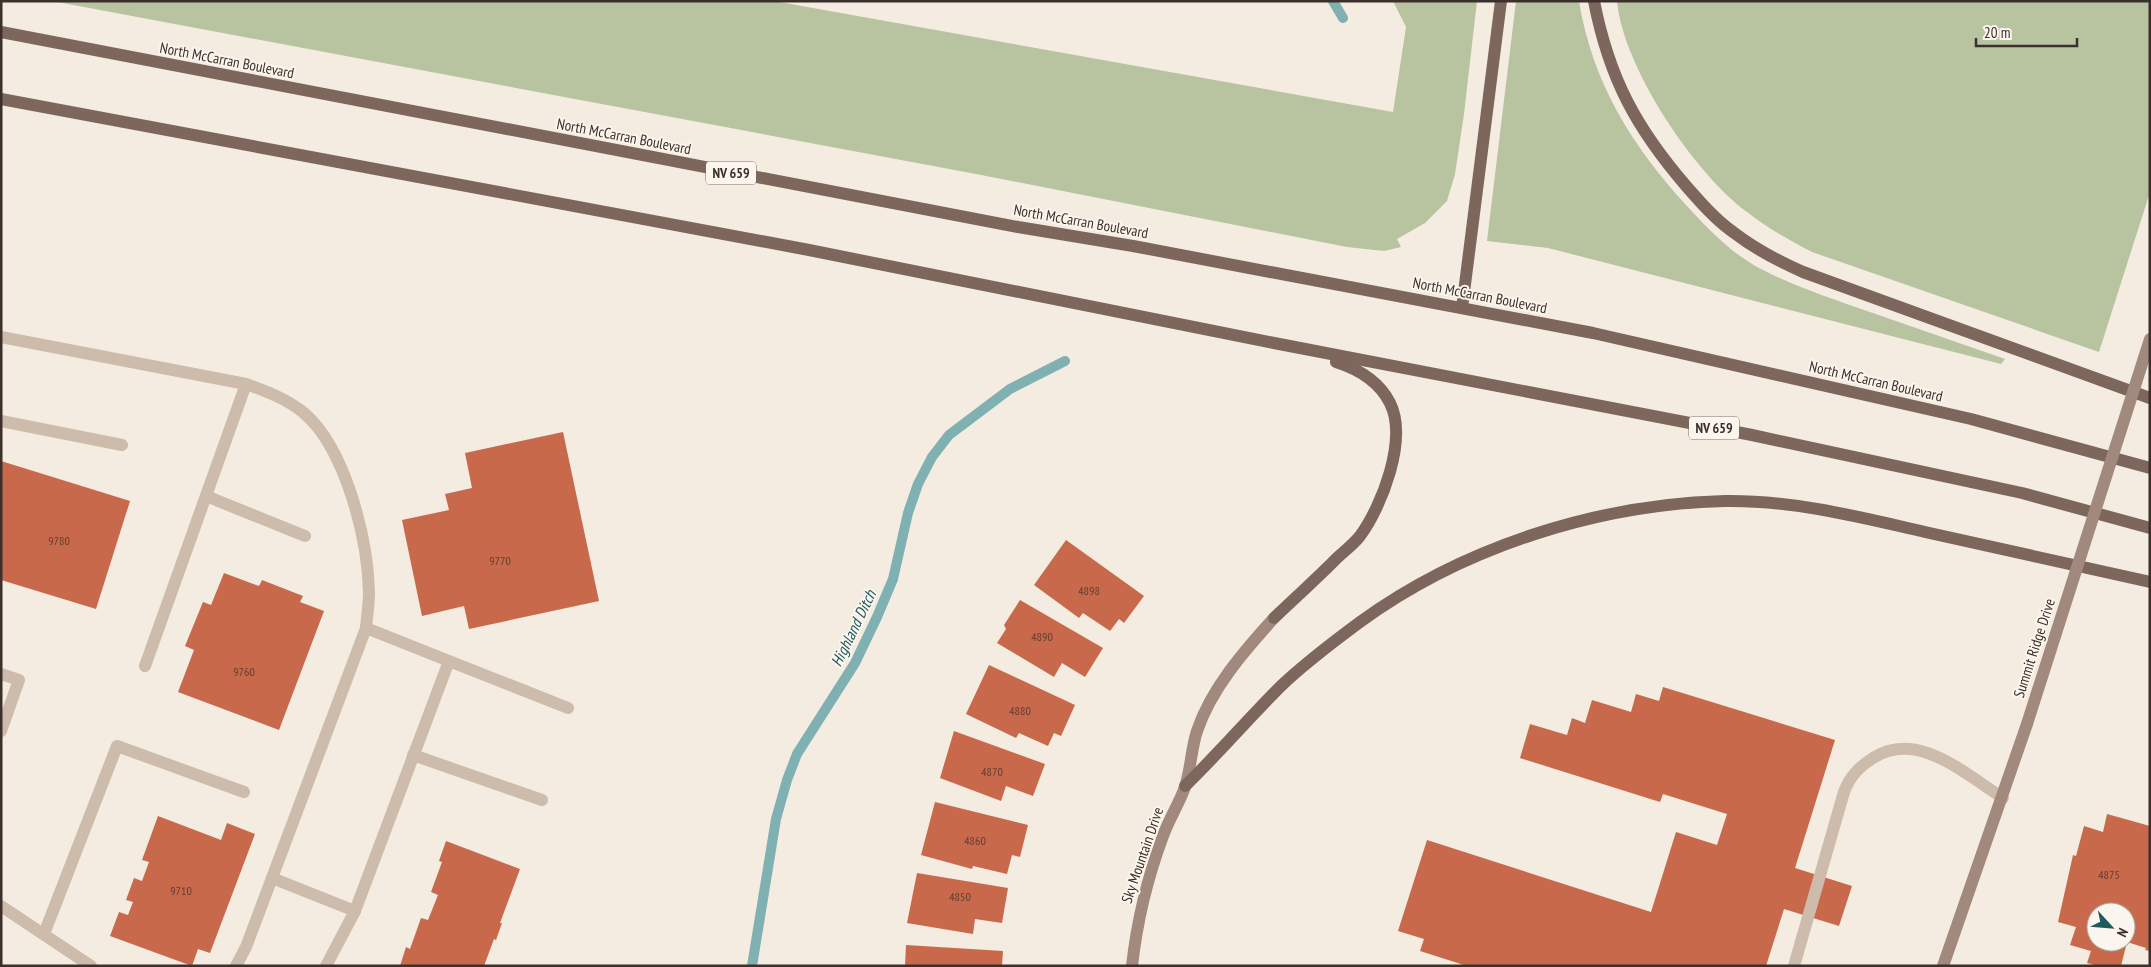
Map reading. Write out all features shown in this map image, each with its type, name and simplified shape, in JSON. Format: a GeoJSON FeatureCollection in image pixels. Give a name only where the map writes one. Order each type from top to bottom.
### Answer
{"type":"FeatureCollection","features":[{"type":"Feature","properties":{"kind":"main road"},"geometry":{"type":"LineString","coordinates":[[1462,308],[1501,1]]}},
{"type":"Feature","properties":{"kind":"main road"},"geometry":{"type":"LineString","coordinates":[[1594,1],[1601,36],[1614,75],[1634,118],[1666,163],[1703,204],[1732,232],[1766,255],[1803,272],[2150,398]]}},
{"type":"Feature","properties":{"kind":"main road","name":"North McCarran Boulevard"},"geometry":{"type":"LineString","coordinates":[[1,32],[1018,227],[1133,246],[1593,333],[1971,419],[2150,468]]}},
{"type":"Feature","properties":{"kind":"main road","name":"NV 659"},"geometry":{"type":"LineString","coordinates":[[1,99],[800,248],[1762,438],[2022,493],[2150,528]]}},
{"type":"Feature","properties":{"kind":"main road"},"geometry":{"type":"LineString","coordinates":[[1274,343],[1355,368],[1375,384],[1390,404],[1395,431],[1392,467],[1381,501],[1359,537],[1274,618]]}},
{"type":"Feature","properties":{"kind":"main road"},"geometry":{"type":"LineString","coordinates":[[1185,786],[1225,748],[1282,685],[1362,621],[1418,586],[1490,551],[1541,532],[1598,516],[1666,505],[1727,501],[1798,506],[1862,518],[2150,582]]}},
{"type":"Feature","properties":{"kind":"street","name":"Summit Ridge Drive"},"geometry":{"type":"LineString","coordinates":[[1943,966],[2003,798],[2150,339]]}},
{"type":"Feature","properties":{"kind":"street","name":"Sky Mountain Drive"},"geometry":{"type":"LineString","coordinates":[[1132,966],[1135,934],[1144,892],[1164,835],[1185,786],[1197,732],[1208,704],[1245,652],[1274,618]]}},
{"type":"Feature","properties":{"kind":"lane"},"geometry":{"type":"LineString","coordinates":[[1,337],[246,384],[276,395],[304,413],[324,437],[341,463],[350,488],[367,566],[369,595],[366,628],[246,947],[236,966]]}},
{"type":"Feature","properties":{"kind":"lane"},"geometry":{"type":"LineString","coordinates":[[145,666],[246,384]]}},
{"type":"Feature","properties":{"kind":"lane"},"geometry":{"type":"LineString","coordinates":[[1,421],[122,445]]}},
{"type":"Feature","properties":{"kind":"lane"},"geometry":{"type":"LineString","coordinates":[[206,496],[305,536]]}},
{"type":"Feature","properties":{"kind":"lane"},"geometry":{"type":"LineString","coordinates":[[366,628],[568,708]]}},
{"type":"Feature","properties":{"kind":"lane"},"geometry":{"type":"LineString","coordinates":[[326,966],[355,911],[449,661]]}},
{"type":"Feature","properties":{"kind":"lane"},"geometry":{"type":"LineString","coordinates":[[1,674],[19,680],[1,731]]}},
{"type":"Feature","properties":{"kind":"lane"},"geometry":{"type":"LineString","coordinates":[[44,934],[117,746],[244,792]]}},
{"type":"Feature","properties":{"kind":"lane"},"geometry":{"type":"LineString","coordinates":[[1794,966],[1844,792],[1849,780],[1864,764],[1890,750],[1916,749],[1946,762],[2003,798]]}},
{"type":"Feature","properties":{"kind":"lane"},"geometry":{"type":"LineString","coordinates":[[413,755],[542,800]]}},
{"type":"Feature","properties":{"kind":"lane"},"geometry":{"type":"LineString","coordinates":[[272,878],[355,911]]}},
{"type":"Feature","properties":{"kind":"lane"},"geometry":{"type":"LineString","coordinates":[[1,906],[91,966]]}},
{"type":"Feature","properties":{"kind":"green space"},"geometry":{"type":"Polygon","coordinates":[[[52,1],[774,1],[1393,112],[1406,27],[1393,1],[1477,1],[1455,174],[1447,201],[1425,223],[1397,239],[1401,247],[1384,251],[1347,247],[976,174],[52,1]]]}},
{"type":"Feature","properties":{"kind":"green space"},"geometry":{"type":"Polygon","coordinates":[[[1516,1],[1579,1],[1585,31],[1604,86],[1632,136],[1666,183],[1712,232],[1740,256],[1761,269],[1801,287],[2005,359],[2001,364],[1548,248],[1487,241],[1516,1]]]}},
{"type":"Feature","properties":{"kind":"green space"},"geometry":{"type":"Polygon","coordinates":[[[1617,1],[2150,1],[2150,192],[2099,352],[1812,252],[1778,234],[1755,218],[1726,194],[1705,172],[1664,117],[1632,56],[1622,27],[1617,1]]]}},
{"type":"Feature","properties":{"kind":"building"},"geometry":{"type":"Polygon","coordinates":[[[563,432],[599,601],[469,629],[464,606],[422,616],[402,520],[449,510],[445,494],[472,488],[465,453],[563,432]]]}},
{"type":"Feature","properties":{"kind":"building"},"geometry":{"type":"Polygon","coordinates":[[[1,461],[130,501],[96,609],[1,580],[1,461]]]}},
{"type":"Feature","properties":{"kind":"building"},"geometry":{"type":"Polygon","coordinates":[[[1066,540],[1144,596],[1124,623],[1119,619],[1110,631],[1083,613],[1079,618],[1034,585],[1066,540]]]}},
{"type":"Feature","properties":{"kind":"building"},"geometry":{"type":"Polygon","coordinates":[[[224,573],[259,586],[262,580],[303,596],[300,602],[324,611],[279,730],[178,692],[194,650],[185,646],[203,602],[211,605],[224,573]]]}},
{"type":"Feature","properties":{"kind":"building"},"geometry":{"type":"Polygon","coordinates":[[[1020,600],[1103,648],[1085,677],[1062,663],[1054,677],[997,643],[1006,629],[1004,625],[1020,600]]]}},
{"type":"Feature","properties":{"kind":"building"},"geometry":{"type":"Polygon","coordinates":[[[989,665],[1075,705],[1061,736],[1054,733],[1048,746],[1019,733],[1016,738],[966,714],[989,665]]]}},
{"type":"Feature","properties":{"kind":"building"},"geometry":{"type":"Polygon","coordinates":[[[1663,687],[1835,740],[1795,868],[1852,886],[1839,926],[1784,909],[1766,966],[1467,966],[1420,951],[1424,939],[1398,931],[1427,840],[1651,912],[1676,832],[1717,845],[1727,814],[1663,794],[1660,802],[1520,758],[1530,724],[1567,735],[1572,718],[1585,723],[1592,700],[1631,712],[1636,694],[1659,701],[1663,687]]]}},
{"type":"Feature","properties":{"kind":"building"},"geometry":{"type":"Polygon","coordinates":[[[954,731],[1045,764],[1033,796],[1006,786],[1001,801],[940,778],[954,731]]]}},
{"type":"Feature","properties":{"kind":"building"},"geometry":{"type":"Polygon","coordinates":[[[935,802],[1028,825],[1020,857],[1012,855],[1007,874],[973,866],[972,869],[921,855],[935,802]]]}},
{"type":"Feature","properties":{"kind":"building"},"geometry":{"type":"Polygon","coordinates":[[[2107,814],[2150,826],[2150,951],[2136,945],[2136,902],[2086,902],[2086,950],[2070,945],[2076,927],[2058,922],[2073,855],[2076,856],[2084,826],[2103,832],[2107,814]]]}},
{"type":"Feature","properties":{"kind":"building"},"geometry":{"type":"Polygon","coordinates":[[[158,816],[221,840],[227,823],[255,834],[210,953],[198,949],[192,966],[110,936],[119,912],[128,915],[133,902],[126,900],[134,878],[142,881],[149,862],[142,860],[158,816]]]}},
{"type":"Feature","properties":{"kind":"building"},"geometry":{"type":"Polygon","coordinates":[[[446,841],[520,869],[500,923],[502,923],[496,940],[494,939],[484,966],[400,966],[406,947],[410,949],[421,918],[428,920],[438,895],[431,892],[442,862],[439,861],[446,841]]]}},
{"type":"Feature","properties":{"kind":"building"},"geometry":{"type":"Polygon","coordinates":[[[917,873],[1008,888],[1002,923],[975,919],[973,934],[907,923],[917,873]]]}},
{"type":"Feature","properties":{"kind":"building"},"geometry":{"type":"Polygon","coordinates":[[[906,945],[1003,951],[1002,966],[905,966],[906,945]]]}},
{"type":"Feature","properties":{"kind":"building"},"geometry":{"type":"Polygon","coordinates":[[[2091,952],[2124,952],[2121,966],[2098,966],[2087,963],[2091,952]]]}},
{"type":"Feature","properties":{"kind":"waterway","name":"Highland Ditch"},"geometry":{"type":"LineString","coordinates":[[1333,1],[1343,18]]}},
{"type":"Feature","properties":{"kind":"waterway","name":"Highland Ditch"},"geometry":{"type":"LineString","coordinates":[[752,966],[776,819],[787,780],[797,754],[855,663],[877,617],[893,579],[908,513],[918,484],[932,457],[949,435],[1010,389],[1065,361]]}}]}
